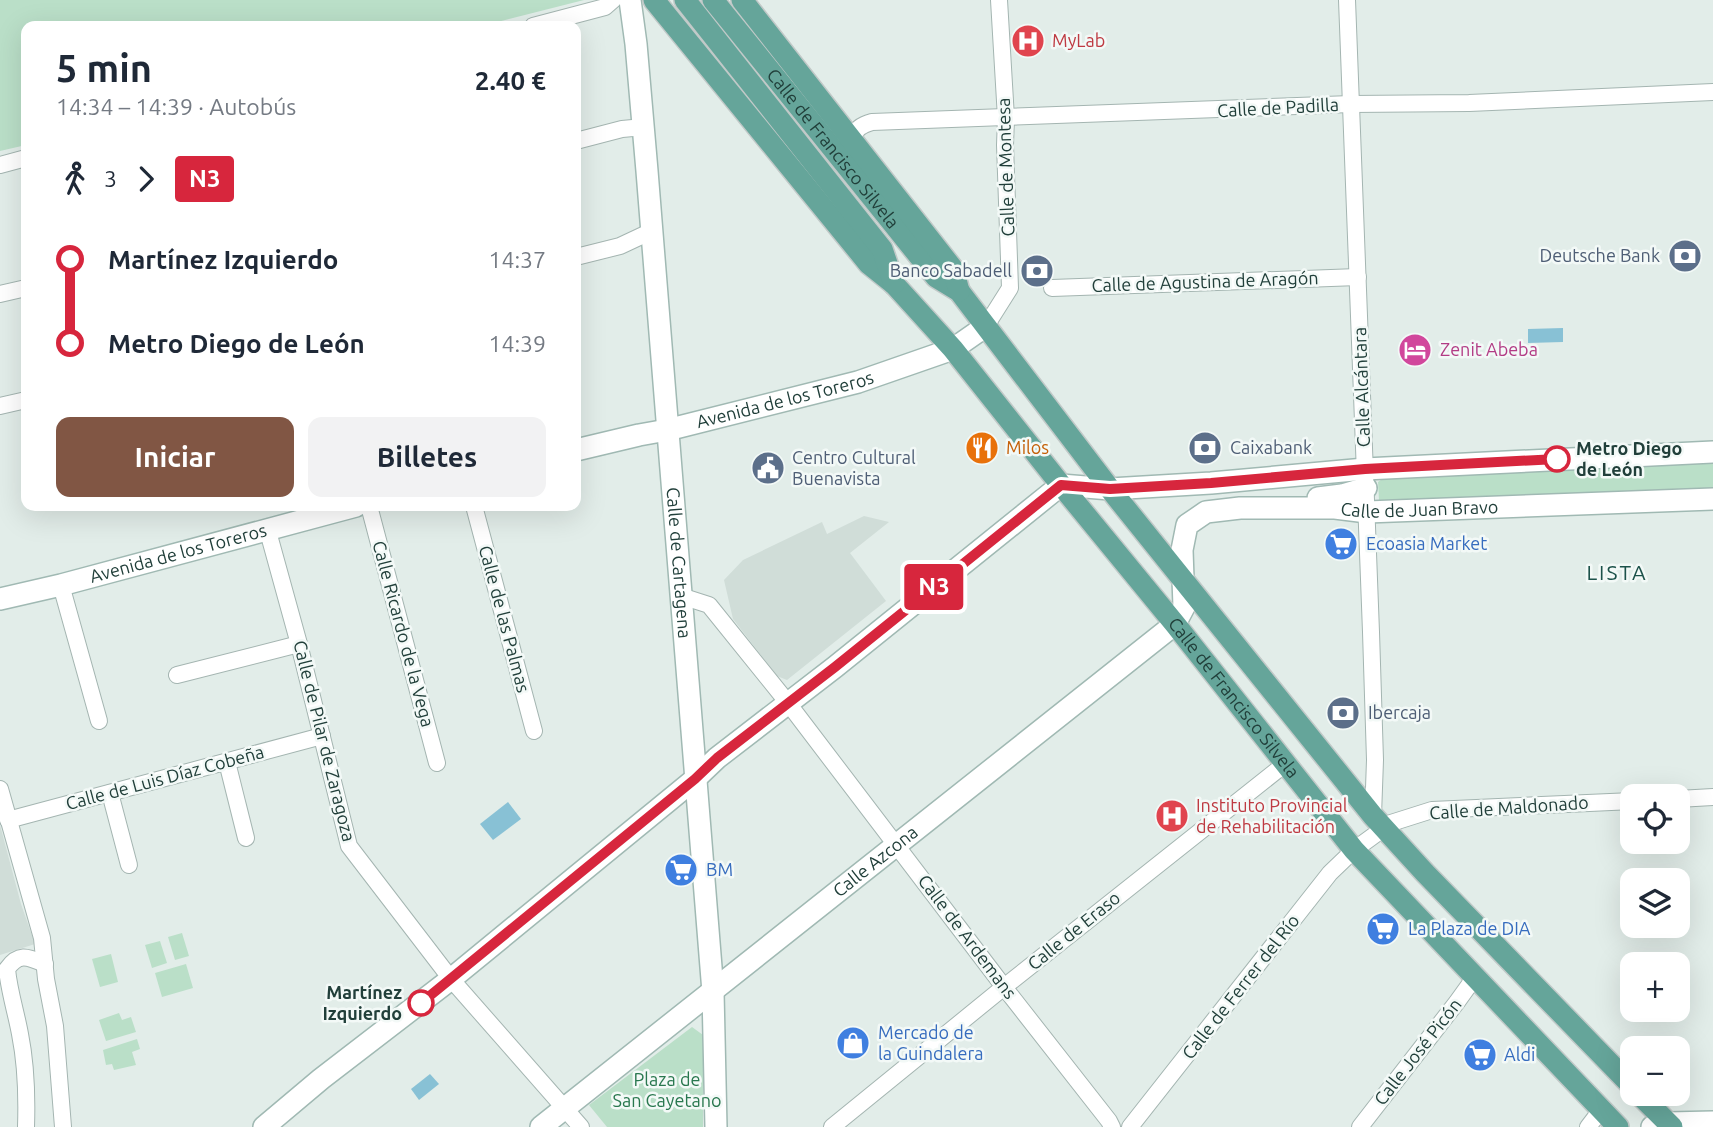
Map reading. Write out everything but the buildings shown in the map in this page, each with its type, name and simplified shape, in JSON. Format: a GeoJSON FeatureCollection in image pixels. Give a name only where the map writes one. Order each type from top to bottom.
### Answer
{"type":"FeatureCollection","features":[{"type":"Feature","properties":{"kind":"main road","name":"Calle de Francisco Silvela"},"geometry":{"type":"LineString","coordinates":[[654,0],[869,264],[894,284],[953,349],[1354,850],[1610,1123]]}},
{"type":"Feature","properties":{"kind":"main road","name":"Calle de Francisco Silvela"},"geometry":{"type":"LineString","coordinates":[[685,0],[882,250],[894,284]]}},
{"type":"Feature","properties":{"kind":"main road","name":"Calle de Francisco Silvela"},"geometry":{"type":"LineString","coordinates":[[713,0],[936,277],[959,292],[1110,489],[1379,822],[1620,1074]]}},
{"type":"Feature","properties":{"kind":"main road","name":"Calle de Francisco Silvela"},"geometry":{"type":"LineString","coordinates":[[742,0],[953,269],[959,292]]}},
{"type":"Feature","properties":{"kind":"main road"},"geometry":{"type":"LineString","coordinates":[[1648,1106],[1664,1126]]}},
{"type":"Feature","properties":{"kind":"street"},"geometry":{"type":"LineString","coordinates":[[552,21],[605,7],[613,0]]}},
{"type":"Feature","properties":{"kind":"street","name":"Calle de Cartagena"},"geometry":{"type":"LineString","coordinates":[[630,0],[644,127],[713,992],[716,1127]]}},
{"type":"Feature","properties":{"kind":"street","name":"Calle de Montesa"},"geometry":{"type":"LineString","coordinates":[[986,326],[1010,288],[1006,118],[999,0]]}},
{"type":"Feature","properties":{"kind":"street","name":"Calle Alcántara"},"geometry":{"type":"LineString","coordinates":[[1347,0],[1379,822]]}},
{"type":"Feature","properties":{"kind":"street","name":"Calle de Padilla"},"geometry":{"type":"LineString","coordinates":[[851,139],[856,130],[873,122],[1351,104],[1469,103],[1713,92]]}},
{"type":"Feature","properties":{"kind":"street"},"geometry":{"type":"LineString","coordinates":[[581,140],[622,129],[644,127]]}},
{"type":"Feature","properties":{"kind":"street"},"geometry":{"type":"LineString","coordinates":[[0,165],[21,159]]}},
{"type":"Feature","properties":{"kind":"street"},"geometry":{"type":"LineString","coordinates":[[581,256],[620,246],[652,231]]}},
{"type":"Feature","properties":{"kind":"street","name":"Calle de Agustina de Aragón"},"geometry":{"type":"LineString","coordinates":[[1052,288],[1358,277]]}},
{"type":"Feature","properties":{"kind":"street"},"geometry":{"type":"LineString","coordinates":[[0,294],[21,289]]}},
{"type":"Feature","properties":{"kind":"street","name":"Avenida de los Toreros"},"geometry":{"type":"LineString","coordinates":[[581,449],[859,383],[953,349],[986,326]]}},
{"type":"Feature","properties":{"kind":"street"},"geometry":{"type":"LineString","coordinates":[[0,406],[21,401]]}},
{"type":"Feature","properties":{"kind":"street"},"geometry":{"type":"LineString","coordinates":[[264,1127],[321,1079],[451,979],[717,758],[1061,485],[1110,489],[1366,478],[1713,452]]}},
{"type":"Feature","properties":{"kind":"street"},"geometry":{"type":"LineString","coordinates":[[1240,508],[1342,495],[1366,478]]}},
{"type":"Feature","properties":{"kind":"street","name":"Calle de Juan Bravo"},"geometry":{"type":"LineString","coordinates":[[1184,581],[1182,550],[1187,525],[1206,512],[1240,508],[1335,508],[1367,512],[1713,499]]}},
{"type":"Feature","properties":{"kind":"street","name":"Avenida de los Toreros"},"geometry":{"type":"LineString","coordinates":[[0,599],[336,511]]}},
{"type":"Feature","properties":{"kind":"street","name":"Calle Ricardo de la Vega"},"geometry":{"type":"LineString","coordinates":[[370,511],[437,763]]}},
{"type":"Feature","properties":{"kind":"street","name":"Calle de las Palmas"},"geometry":{"type":"LineString","coordinates":[[475,511],[534,732]]}},
{"type":"Feature","properties":{"kind":"street","name":"Calle de Pilar de Zaragoza"},"geometry":{"type":"LineString","coordinates":[[267,528],[349,846],[451,979],[581,1127]]}},
{"type":"Feature","properties":{"kind":"street"},"geometry":{"type":"LineString","coordinates":[[1175,624],[1184,607],[1184,581]]}},
{"type":"Feature","properties":{"kind":"street"},"geometry":{"type":"LineString","coordinates":[[61,585],[99,721]]}},
{"type":"Feature","properties":{"kind":"street","name":"Calle de Ardemans"},"geometry":{"type":"LineString","coordinates":[[681,596],[709,605],[788,703],[1112,1127]]}},
{"type":"Feature","properties":{"kind":"street","name":"Calle Azcona"},"geometry":{"type":"LineString","coordinates":[[541,1127],[1175,624]]}},
{"type":"Feature","properties":{"kind":"street"},"geometry":{"type":"LineString","coordinates":[[177,676],[299,644]]}},
{"type":"Feature","properties":{"kind":"street","name":"Calle de Luis Díaz Cobeña"},"geometry":{"type":"LineString","coordinates":[[8,820],[322,736]]}},
{"type":"Feature","properties":{"kind":"street"},"geometry":{"type":"LineString","coordinates":[[227,762],[246,838]]}},
{"type":"Feature","properties":{"kind":"street","name":"Calle de Eraso"},"geometry":{"type":"LineString","coordinates":[[833,1127],[1285,764]]}},
{"type":"Feature","properties":{"kind":"street"},"geometry":{"type":"LineString","coordinates":[[0,789],[42,938],[55,1026],[63,1127]]}},
{"type":"Feature","properties":{"kind":"street"},"geometry":{"type":"LineString","coordinates":[[110,793],[129,866]]}},
{"type":"Feature","properties":{"kind":"street"},"geometry":{"type":"LineString","coordinates":[[1690,798],[1713,797]]}},
{"type":"Feature","properties":{"kind":"street","name":"Calle de Maldonado"},"geometry":{"type":"LineString","coordinates":[[1354,850],[1379,822],[1391,823],[1432,810],[1620,802]]}},
{"type":"Feature","properties":{"kind":"street","name":"Calle de Ferrer del Río"},"geometry":{"type":"LineString","coordinates":[[1130,1127],[1330,873],[1354,850]]}},
{"type":"Feature","properties":{"kind":"street"},"geometry":{"type":"LineString","coordinates":[[26,1127],[25,1077],[20,1035],[7,970],[19,957],[28,957],[45,964]]}},
{"type":"Feature","properties":{"kind":"street","name":"Calle José Picón"},"geometry":{"type":"LineString","coordinates":[[1360,1127],[1475,976]]}},
{"type":"Feature","properties":{"kind":"street"},"geometry":{"type":"LineString","coordinates":[[1664,1126],[1713,1122]]}},
{"type":"Feature","properties":{"kind":"shaded area"},"geometry":{"type":"Polygon","coordinates":[[[864,516],[889,522],[850,553],[886,601],[787,680],[777,676],[733,619],[724,580],[743,560],[822,522],[827,534],[864,516]]]}},
{"type":"Feature","properties":{"kind":"shaded area"},"geometry":{"type":"Polygon","coordinates":[[[0,825],[21,904],[35,944],[0,955],[0,825]]]}},
{"type":"Feature","properties":{"kind":"green space"},"geometry":{"type":"Polygon","coordinates":[[[0,0],[584,0],[502,21],[21,21],[21,146],[0,151],[0,0]]]}},
{"type":"Feature","properties":{"kind":"green space"},"geometry":{"type":"Polygon","coordinates":[[[1711,463],[1713,490],[1386,504],[1379,500],[1378,482],[1385,477],[1711,463]]]}},
{"type":"Feature","properties":{"kind":"green space"},"geometry":{"type":"Polygon","coordinates":[[[182,933],[189,956],[175,960],[168,937],[182,933]]]}},
{"type":"Feature","properties":{"kind":"green space"},"geometry":{"type":"Polygon","coordinates":[[[160,941],[167,963],[152,968],[145,945],[160,941]]]}},
{"type":"Feature","properties":{"kind":"green space"},"geometry":{"type":"Polygon","coordinates":[[[111,954],[118,982],[100,987],[92,959],[111,954]]]}},
{"type":"Feature","properties":{"kind":"green space"},"geometry":{"type":"Polygon","coordinates":[[[186,964],[193,988],[162,997],[155,973],[186,964]]]}},
{"type":"Feature","properties":{"kind":"green space"},"geometry":{"type":"Polygon","coordinates":[[[119,1013],[122,1020],[131,1017],[136,1032],[106,1041],[99,1020],[119,1013]]]}},
{"type":"Feature","properties":{"kind":"green space","name":"Plaza de San Cayetano"},"geometry":{"type":"Polygon","coordinates":[[[692,1027],[703,1035],[703,1127],[607,1127],[589,1105],[692,1027]]]}},
{"type":"Feature","properties":{"kind":"green space"},"geometry":{"type":"Polygon","coordinates":[[[137,1039],[140,1049],[132,1052],[136,1065],[114,1070],[112,1064],[106,1065],[103,1050],[137,1039]]]}},
{"type":"Feature","properties":{"kind":"water"},"geometry":{"type":"Polygon","coordinates":[[[1563,328],[1563,342],[1528,343],[1528,329],[1563,328]]]}},
{"type":"Feature","properties":{"kind":"water"},"geometry":{"type":"Polygon","coordinates":[[[508,802],[521,819],[493,840],[480,824],[508,802]]]}},
{"type":"Feature","properties":{"kind":"water"},"geometry":{"type":"Polygon","coordinates":[[[430,1074],[439,1084],[419,1100],[411,1089],[430,1074]]]}},
{"type":"Feature","properties":{"kind":"bus line","name":"N3"},"geometry":{"type":"LineString","coordinates":[[421,1003],[695,779],[717,758],[1061,485],[1110,489],[1365,469],[1557,459]]}},
{"type":"Feature","properties":{"kind":"place","name":"MyLab"},"geometry":{"type":"Point","coordinates":[1028,41]}},
{"type":"Feature","properties":{"kind":"place","name":"Deutsche Bank"},"geometry":{"type":"Point","coordinates":[1685,256]}},
{"type":"Feature","properties":{"kind":"place","name":"Banco Sabadell"},"geometry":{"type":"Point","coordinates":[1037,271]}},
{"type":"Feature","properties":{"kind":"place","name":"Zenit Abeba"},"geometry":{"type":"Point","coordinates":[1415,350]}},
{"type":"Feature","properties":{"kind":"place","name":"Milos"},"geometry":{"type":"Point","coordinates":[982,448]}},
{"type":"Feature","properties":{"kind":"place","name":"Caixabank"},"geometry":{"type":"Point","coordinates":[1205,448]}},
{"type":"Feature","properties":{"kind":"place","name":"Metro Diego de León"},"geometry":{"type":"Point","coordinates":[1557,459]}},
{"type":"Feature","properties":{"kind":"place","name":"Centro Cultural Buenavista"},"geometry":{"type":"Point","coordinates":[768,468]}},
{"type":"Feature","properties":{"kind":"place","name":"Ecoasia Market"},"geometry":{"type":"Point","coordinates":[1341,544]}},
{"type":"Feature","properties":{"kind":"place","name":"Ibercaja"},"geometry":{"type":"Point","coordinates":[1343,713]}},
{"type":"Feature","properties":{"kind":"place","name":"Instituto Provincial de Rehabilitación"},"geometry":{"type":"Point","coordinates":[1172,816]}},
{"type":"Feature","properties":{"kind":"place","name":"BM"},"geometry":{"type":"Point","coordinates":[681,870]}},
{"type":"Feature","properties":{"kind":"place","name":"La Plaza de DIA"},"geometry":{"type":"Point","coordinates":[1383,929]}},
{"type":"Feature","properties":{"kind":"place","name":"Martínez Izquierdo"},"geometry":{"type":"Point","coordinates":[421,1003]}},
{"type":"Feature","properties":{"kind":"place","name":"Mercado de la Guindalera"},"geometry":{"type":"Point","coordinates":[853,1043]}},
{"type":"Feature","properties":{"kind":"place","name":"Aldi"},"geometry":{"type":"Point","coordinates":[1480,1055]}},
{"type":"Feature","properties":{"kind":"district","name":"LISTA"},"geometry":{"type":"Point","coordinates":[1617,573]}}]}
